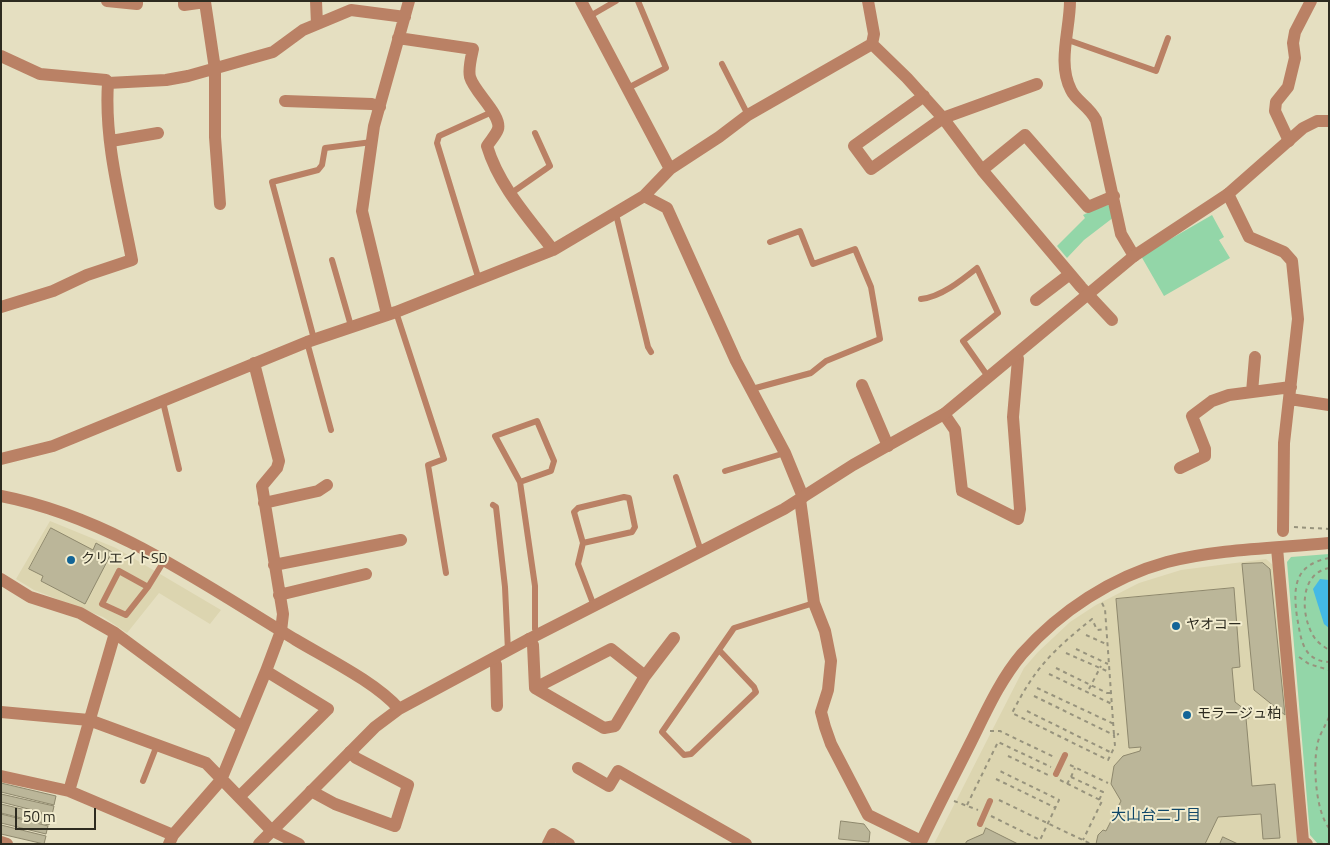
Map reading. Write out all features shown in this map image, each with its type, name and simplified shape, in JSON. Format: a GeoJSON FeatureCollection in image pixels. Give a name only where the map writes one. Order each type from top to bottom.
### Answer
{"type":"FeatureCollection","features":[{"type":"Feature","properties":{"kind":"street"},"geometry":{"type":"LineString","coordinates":[[107,1],[137,4],[137,1]]}},
{"type":"Feature","properties":{"kind":"street"},"geometry":{"type":"LineString","coordinates":[[184,1],[184,5],[205,2],[215,69],[215,137],[220,204]]}},
{"type":"Feature","properties":{"kind":"street"},"geometry":{"type":"LineString","coordinates":[[316,1],[317,24]]}},
{"type":"Feature","properties":{"kind":"street"},"geometry":{"type":"LineString","coordinates":[[391,313],[362,211],[372,142],[409,1]]}},
{"type":"Feature","properties":{"kind":"street"},"geometry":{"type":"LineString","coordinates":[[581,1],[670,169]]}},
{"type":"Feature","properties":{"kind":"street"},"geometry":{"type":"LineString","coordinates":[[1,459],[53,446],[310,340],[391,313],[553,250],[644,196],[670,169],[719,137],[748,114],[872,44],[874,34],[868,1]]}},
{"type":"Feature","properties":{"kind":"street"},"geometry":{"type":"LineString","coordinates":[[1070,1],[1064,73],[1072,93],[1090,109],[1096,120],[1122,234],[1134,256]]}},
{"type":"Feature","properties":{"kind":"street"},"geometry":{"type":"LineString","coordinates":[[1289,141],[1275,111],[1276,102],[1288,87],[1295,58],[1293,43],[1295,32],[1310,1]]}},
{"type":"Feature","properties":{"kind":"street"},"geometry":{"type":"LineString","coordinates":[[1,56],[40,74],[91,78],[106,80],[108,83],[166,80],[215,69],[274,52],[303,30],[352,10],[405,16]]}},
{"type":"Feature","properties":{"kind":"street"},"geometry":{"type":"LineString","coordinates":[[398,38],[473,50],[470,76],[476,91],[492,112],[498,124],[498,130],[487,146],[510,194],[553,250]]}},
{"type":"Feature","properties":{"kind":"street"},"geometry":{"type":"LineString","coordinates":[[872,44],[924,96],[982,170],[1070,274],[1112,320]]}},
{"type":"Feature","properties":{"kind":"street"},"geometry":{"type":"LineString","coordinates":[[1,307],[53,290],[86,275],[132,260],[116,186],[111,141],[108,83]]}},
{"type":"Feature","properties":{"kind":"street"},"geometry":{"type":"LineString","coordinates":[[924,96],[854,146],[871,169],[943,118],[1037,84]]}},
{"type":"Feature","properties":{"kind":"street"},"geometry":{"type":"LineString","coordinates":[[285,101],[372,104],[380,107]]}},
{"type":"Feature","properties":{"kind":"street"},"geometry":{"type":"LineString","coordinates":[[259,844],[375,727],[399,709],[801,498],[944,414],[1134,256],[1228,194],[1303,128],[1316,122],[1329,121]]}},
{"type":"Feature","properties":{"kind":"street"},"geometry":{"type":"LineString","coordinates":[[111,141],[158,133]]}},
{"type":"Feature","properties":{"kind":"street"},"geometry":{"type":"LineString","coordinates":[[982,170],[1025,135],[1088,207],[1114,196]]}},
{"type":"Feature","properties":{"kind":"street"},"geometry":{"type":"LineString","coordinates":[[656,184],[732,353],[785,453],[801,498],[814,603],[825,631],[831,662],[828,690],[821,712],[831,744],[868,815],[920,843],[998,688],[1022,654],[1070,610],[1102,589],[1134,573],[1169,562],[1329,543]]}},
{"type":"Feature","properties":{"kind":"street"},"geometry":{"type":"LineString","coordinates":[[1228,194],[1249,237],[1284,252],[1292,261],[1298,319],[1284,443],[1287,529]]}},
{"type":"Feature","properties":{"kind":"street"},"geometry":{"type":"LineString","coordinates":[[644,196],[667,208]]}},
{"type":"Feature","properties":{"kind":"street"},"geometry":{"type":"LineString","coordinates":[[1036,300],[1070,274]]}},
{"type":"Feature","properties":{"kind":"street"},"geometry":{"type":"LineString","coordinates":[[944,414],[955,430],[962,491],[1018,519],[1020,509],[1013,417],[1018,359],[1016,355]]}},
{"type":"Feature","properties":{"kind":"street"},"geometry":{"type":"LineString","coordinates":[[1252,392],[1255,357]]}},
{"type":"Feature","properties":{"kind":"street"},"geometry":{"type":"LineString","coordinates":[[1,776],[69,791],[171,839],[221,780],[281,631],[283,614],[262,486],[277,468],[279,461],[254,364]]}},
{"type":"Feature","properties":{"kind":"street"},"geometry":{"type":"LineString","coordinates":[[862,385],[888,446]]}},
{"type":"Feature","properties":{"kind":"street"},"geometry":{"type":"LineString","coordinates":[[1180,468],[1205,456],[1205,449],[1192,416],[1212,400],[1229,395],[1252,392],[1290,393],[1329,405]]}},
{"type":"Feature","properties":{"kind":"street"},"geometry":{"type":"LineString","coordinates":[[264,503],[318,491],[327,485]]}},
{"type":"Feature","properties":{"kind":"street"},"geometry":{"type":"LineString","coordinates":[[1,496],[58,510],[94,524],[164,561],[391,700],[399,709]]}},
{"type":"Feature","properties":{"kind":"street"},"geometry":{"type":"LineString","coordinates":[[274,565],[401,540]]}},
{"type":"Feature","properties":{"kind":"street"},"geometry":{"type":"LineString","coordinates":[[1277,548],[1303,841],[1307,844]]}},
{"type":"Feature","properties":{"kind":"street"},"geometry":{"type":"LineString","coordinates":[[279,594],[366,574]]}},
{"type":"Feature","properties":{"kind":"street"},"geometry":{"type":"LineString","coordinates":[[1,579],[30,597],[80,613],[115,633],[242,727]]}},
{"type":"Feature","properties":{"kind":"street"},"geometry":{"type":"LineString","coordinates":[[69,791],[115,633]]}},
{"type":"Feature","properties":{"kind":"street"},"geometry":{"type":"LineString","coordinates":[[534,637],[532,645],[535,688]]}},
{"type":"Feature","properties":{"kind":"street"},"geometry":{"type":"LineString","coordinates":[[535,688],[604,728],[615,726],[645,676],[674,638]]}},
{"type":"Feature","properties":{"kind":"street"},"geometry":{"type":"LineString","coordinates":[[535,688],[611,649],[645,676]]}},
{"type":"Feature","properties":{"kind":"street"},"geometry":{"type":"LineString","coordinates":[[493,659],[496,665],[497,706]]}},
{"type":"Feature","properties":{"kind":"street"},"geometry":{"type":"LineString","coordinates":[[239,797],[328,709],[266,671]]}},
{"type":"Feature","properties":{"kind":"street"},"geometry":{"type":"LineString","coordinates":[[1,712],[89,720],[206,764],[271,830],[299,844]]}},
{"type":"Feature","properties":{"kind":"street"},"geometry":{"type":"LineString","coordinates":[[310,791],[335,804],[395,826],[408,785],[356,758],[350,752]]}},
{"type":"Feature","properties":{"kind":"street"},"geometry":{"type":"LineString","coordinates":[[578,768],[609,786],[618,771],[746,844]]}},
{"type":"Feature","properties":{"kind":"street"},"geometry":{"type":"LineString","coordinates":[[548,844],[553,834],[569,844]]}},
{"type":"Feature","properties":{"kind":"street"},"geometry":{"type":"LineString","coordinates":[[1,842],[6,844]]}},
{"type":"Feature","properties":{"kind":"lane"},"geometry":{"type":"LineString","coordinates":[[590,16],[616,1]]}},
{"type":"Feature","properties":{"kind":"lane"},"geometry":{"type":"LineString","coordinates":[[628,88],[666,68],[638,1]]}},
{"type":"Feature","properties":{"kind":"lane"},"geometry":{"type":"LineString","coordinates":[[1068,40],[1156,71],[1168,38]]}},
{"type":"Feature","properties":{"kind":"lane"},"geometry":{"type":"LineString","coordinates":[[722,64],[748,114]]}},
{"type":"Feature","properties":{"kind":"lane"},"geometry":{"type":"LineString","coordinates":[[479,280],[436,143],[439,136],[492,112]]}},
{"type":"Feature","properties":{"kind":"lane"},"geometry":{"type":"LineString","coordinates":[[510,194],[550,166],[535,133]]}},
{"type":"Feature","properties":{"kind":"lane"},"geometry":{"type":"LineString","coordinates":[[330,430],[272,182],[318,170],[322,165],[325,148],[372,142]]}},
{"type":"Feature","properties":{"kind":"lane"},"geometry":{"type":"LineString","coordinates":[[616,214],[648,347],[651,352]]}},
{"type":"Feature","properties":{"kind":"lane"},"geometry":{"type":"LineString","coordinates":[[752,389],[810,373],[826,361],[880,339],[871,287],[855,249],[813,264],[800,232],[770,242]]}},
{"type":"Feature","properties":{"kind":"lane"},"geometry":{"type":"LineString","coordinates":[[332,260],[351,326]]}},
{"type":"Feature","properties":{"kind":"lane"},"geometry":{"type":"LineString","coordinates":[[921,299],[930,298],[965,278],[977,268],[998,312],[963,341],[989,378]]}},
{"type":"Feature","properties":{"kind":"lane"},"geometry":{"type":"LineString","coordinates":[[391,313],[444,459],[428,465],[446,573]]}},
{"type":"Feature","properties":{"kind":"lane"},"geometry":{"type":"LineString","coordinates":[[163,402],[179,469]]}},
{"type":"Feature","properties":{"kind":"lane"},"geometry":{"type":"LineString","coordinates":[[520,482],[551,472],[554,461],[537,420],[495,436],[520,482],[535,586],[536,629],[534,637]]}},
{"type":"Feature","properties":{"kind":"lane"},"geometry":{"type":"LineString","coordinates":[[725,471],[785,453]]}},
{"type":"Feature","properties":{"kind":"lane"},"geometry":{"type":"LineString","coordinates":[[676,477],[701,551]]}},
{"type":"Feature","properties":{"kind":"lane"},"geometry":{"type":"LineString","coordinates":[[583,542],[632,532],[635,527],[629,498],[624,497],[578,508],[574,512],[583,542],[578,564],[594,606]]}},
{"type":"Feature","properties":{"kind":"lane"},"geometry":{"type":"LineString","coordinates":[[493,505],[496,507],[501,538],[508,652]]}},
{"type":"Feature","properties":{"kind":"lane"},"geometry":{"type":"LineString","coordinates":[[148,587],[119,571],[102,604],[126,615],[148,587],[164,561]]}},
{"type":"Feature","properties":{"kind":"lane"},"geometry":{"type":"LineString","coordinates":[[719,650],[754,687],[756,692],[691,754],[684,755],[662,732],[734,628],[814,603]]}},
{"type":"Feature","properties":{"kind":"lane"},"geometry":{"type":"LineString","coordinates":[[143,781],[157,745]]}},
{"type":"Feature","properties":{"kind":"lane"},"geometry":{"type":"LineString","coordinates":[[1054,776],[1064,758]]}},
{"type":"Feature","properties":{"kind":"lane"},"geometry":{"type":"LineString","coordinates":[[980,824],[993,800]]}},
{"type":"Feature","properties":{"kind":"path"},"geometry":{"type":"LineString","coordinates":[[1287,529],[1329,529]]}},
{"type":"Feature","properties":{"kind":"path"},"geometry":{"type":"LineString","coordinates":[[1329,558],[1309,566],[1301,575],[1295,587],[1295,604],[1301,643],[1305,650],[1320,661],[1329,662]]}},
{"type":"Feature","properties":{"kind":"path"},"geometry":{"type":"LineString","coordinates":[[1329,568],[1315,575],[1307,585],[1304,594],[1312,633],[1321,645],[1329,650]]}},
{"type":"Feature","properties":{"kind":"path"},"geometry":{"type":"LineString","coordinates":[[1098,599],[1104,606],[1106,629],[1106,644],[1114,724],[1115,746],[1108,760],[1012,713],[1032,676],[1063,643],[1092,620],[1097,630],[1106,629]]}},
{"type":"Feature","properties":{"kind":"path"},"geometry":{"type":"LineString","coordinates":[[1086,635],[1106,644]]}},
{"type":"Feature","properties":{"kind":"path"},"geometry":{"type":"LineString","coordinates":[[1076,649],[1108,664]]}},
{"type":"Feature","properties":{"kind":"path"},"geometry":{"type":"LineString","coordinates":[[1298,656],[1305,650]]}},
{"type":"Feature","properties":{"kind":"path"},"geometry":{"type":"LineString","coordinates":[[1293,652],[1309,664],[1329,670]]}},
{"type":"Feature","properties":{"kind":"path"},"geometry":{"type":"LineString","coordinates":[[1066,653],[1109,672]]}},
{"type":"Feature","properties":{"kind":"path"},"geometry":{"type":"LineString","coordinates":[[1089,689],[1101,666]]}},
{"type":"Feature","properties":{"kind":"path"},"geometry":{"type":"LineString","coordinates":[[1056,668],[1111,693]]}},
{"type":"Feature","properties":{"kind":"path"},"geometry":{"type":"LineString","coordinates":[[1049,674],[1112,704]]}},
{"type":"Feature","properties":{"kind":"path"},"geometry":{"type":"LineString","coordinates":[[1037,688],[1114,724]]}},
{"type":"Feature","properties":{"kind":"path"},"geometry":{"type":"LineString","coordinates":[[1034,696],[1114,734],[1118,734]]}},
{"type":"Feature","properties":{"kind":"path"},"geometry":{"type":"LineString","coordinates":[[1027,711],[1112,753]]}},
{"type":"Feature","properties":{"kind":"path"},"geometry":{"type":"LineString","coordinates":[[1329,717],[1316,746],[1315,771],[1324,819],[1329,828]]}},
{"type":"Feature","properties":{"kind":"path"},"geometry":{"type":"LineString","coordinates":[[988,731],[1000,731],[1064,758],[1075,767],[1108,783]]}},
{"type":"Feature","properties":{"kind":"path"},"geometry":{"type":"LineString","coordinates":[[968,805],[998,742],[1051,767]]}},
{"type":"Feature","properties":{"kind":"path"},"geometry":{"type":"LineString","coordinates":[[1008,756],[1054,776],[1102,801],[1083,840]]}},
{"type":"Feature","properties":{"kind":"path"},"geometry":{"type":"LineString","coordinates":[[1067,784],[1075,767]]}},
{"type":"Feature","properties":{"kind":"path"},"geometry":{"type":"LineString","coordinates":[[952,800],[968,805],[1040,840],[1059,800],[1000,772]]}},
{"type":"Feature","properties":{"kind":"path"},"geometry":{"type":"LineString","coordinates":[[1071,777],[1103,792],[1099,800]]}},
{"type":"Feature","properties":{"kind":"path"},"geometry":{"type":"LineString","coordinates":[[996,779],[1056,808]]}},
{"type":"Feature","properties":{"kind":"path"},"geometry":{"type":"LineString","coordinates":[[993,800],[1091,844]]}},
{"type":"Feature","properties":{"kind":"shaded area"},"geometry":{"type":"Polygon","coordinates":[[[50,521],[116,548],[221,610],[210,624],[159,593],[127,633],[103,617],[34,590],[16,579],[50,521]]]}},
{"type":"Feature","properties":{"kind":"shaded area"},"geometry":{"type":"Polygon","coordinates":[[[1266,559],[1274,566],[1298,844],[934,844],[1024,668],[1070,622],[1096,605],[1139,583],[1181,570],[1266,559]]]}},
{"type":"Feature","properties":{"kind":"green space"},"geometry":{"type":"Polygon","coordinates":[[[1106,204],[1110,206],[1114,217],[1084,240],[1067,258],[1057,246],[1085,218],[1083,215],[1106,204]]]}},
{"type":"Feature","properties":{"kind":"green space"},"geometry":{"type":"Polygon","coordinates":[[[1212,215],[1224,237],[1219,240],[1230,258],[1164,296],[1141,256],[1212,215]]]}},
{"type":"Feature","properties":{"kind":"green space"},"geometry":{"type":"Polygon","coordinates":[[[1329,554],[1329,844],[1318,844],[1310,835],[1287,562],[1291,557],[1329,554]]]}},
{"type":"Feature","properties":{"kind":"water"},"geometry":{"type":"Polygon","coordinates":[[[1320,579],[1329,580],[1329,628],[1324,624],[1313,589],[1320,579]]]}},
{"type":"Feature","properties":{"kind":"building","name":"クリエイトSD"},"geometry":{"type":"Polygon","coordinates":[[[51,528],[93,550],[96,543],[112,552],[85,604],[41,581],[43,576],[29,569],[51,528]]]}},
{"type":"Feature","properties":{"kind":"building"},"geometry":{"type":"Polygon","coordinates":[[[1263,563],[1270,569],[1285,715],[1254,690],[1242,564],[1263,563]]]}},
{"type":"Feature","properties":{"kind":"building","name":"モラージュ柏"},"geometry":{"type":"Polygon","coordinates":[[[1234,588],[1240,667],[1232,668],[1235,702],[1248,712],[1249,718],[1246,718],[1252,786],[1275,784],[1280,838],[1263,839],[1261,814],[1218,817],[1205,844],[1096,844],[1098,835],[1103,830],[1106,831],[1121,801],[1111,784],[1114,766],[1123,756],[1140,751],[1141,747],[1129,748],[1116,599],[1234,588]]]}},
{"type":"Feature","properties":{"kind":"building"},"geometry":{"type":"Polygon","coordinates":[[[1,783],[56,796],[54,805],[1,792],[1,783]]]}},
{"type":"Feature","properties":{"kind":"building"},"geometry":{"type":"Polygon","coordinates":[[[1,794],[54,806],[52,815],[1,802],[1,794]]]}},
{"type":"Feature","properties":{"kind":"building"},"geometry":{"type":"Polygon","coordinates":[[[1,804],[51,816],[49,825],[1,813],[1,804]]]}},
{"type":"Feature","properties":{"kind":"building"},"geometry":{"type":"Polygon","coordinates":[[[1,814],[48,826],[46,834],[1,823],[1,814]]]}},
{"type":"Feature","properties":{"kind":"building"},"geometry":{"type":"Polygon","coordinates":[[[841,821],[864,824],[870,832],[869,842],[839,839],[841,821]]]}},
{"type":"Feature","properties":{"kind":"building"},"geometry":{"type":"Polygon","coordinates":[[[1,825],[46,836],[44,844],[1,834],[1,825]]]}},
{"type":"Feature","properties":{"kind":"building"},"geometry":{"type":"Polygon","coordinates":[[[986,828],[1018,844],[965,844],[967,841],[983,834],[986,828]]]}},
{"type":"Feature","properties":{"kind":"building"},"geometry":{"type":"Polygon","coordinates":[[[1223,837],[1238,844],[1220,844],[1223,837]]]}},
{"type":"Feature","properties":{"kind":"place","name":"クリエイトSD"},"geometry":{"type":"Point","coordinates":[71,560]}},
{"type":"Feature","properties":{"kind":"place","name":"ヤオコー"},"geometry":{"type":"Point","coordinates":[1176,626]}},
{"type":"Feature","properties":{"kind":"place","name":"モラージュ柏"},"geometry":{"type":"Point","coordinates":[1187,715]}},
{"type":"Feature","properties":{"kind":"district","name":"大山台二丁目"},"geometry":{"type":"Point","coordinates":[1156,816]}}]}
